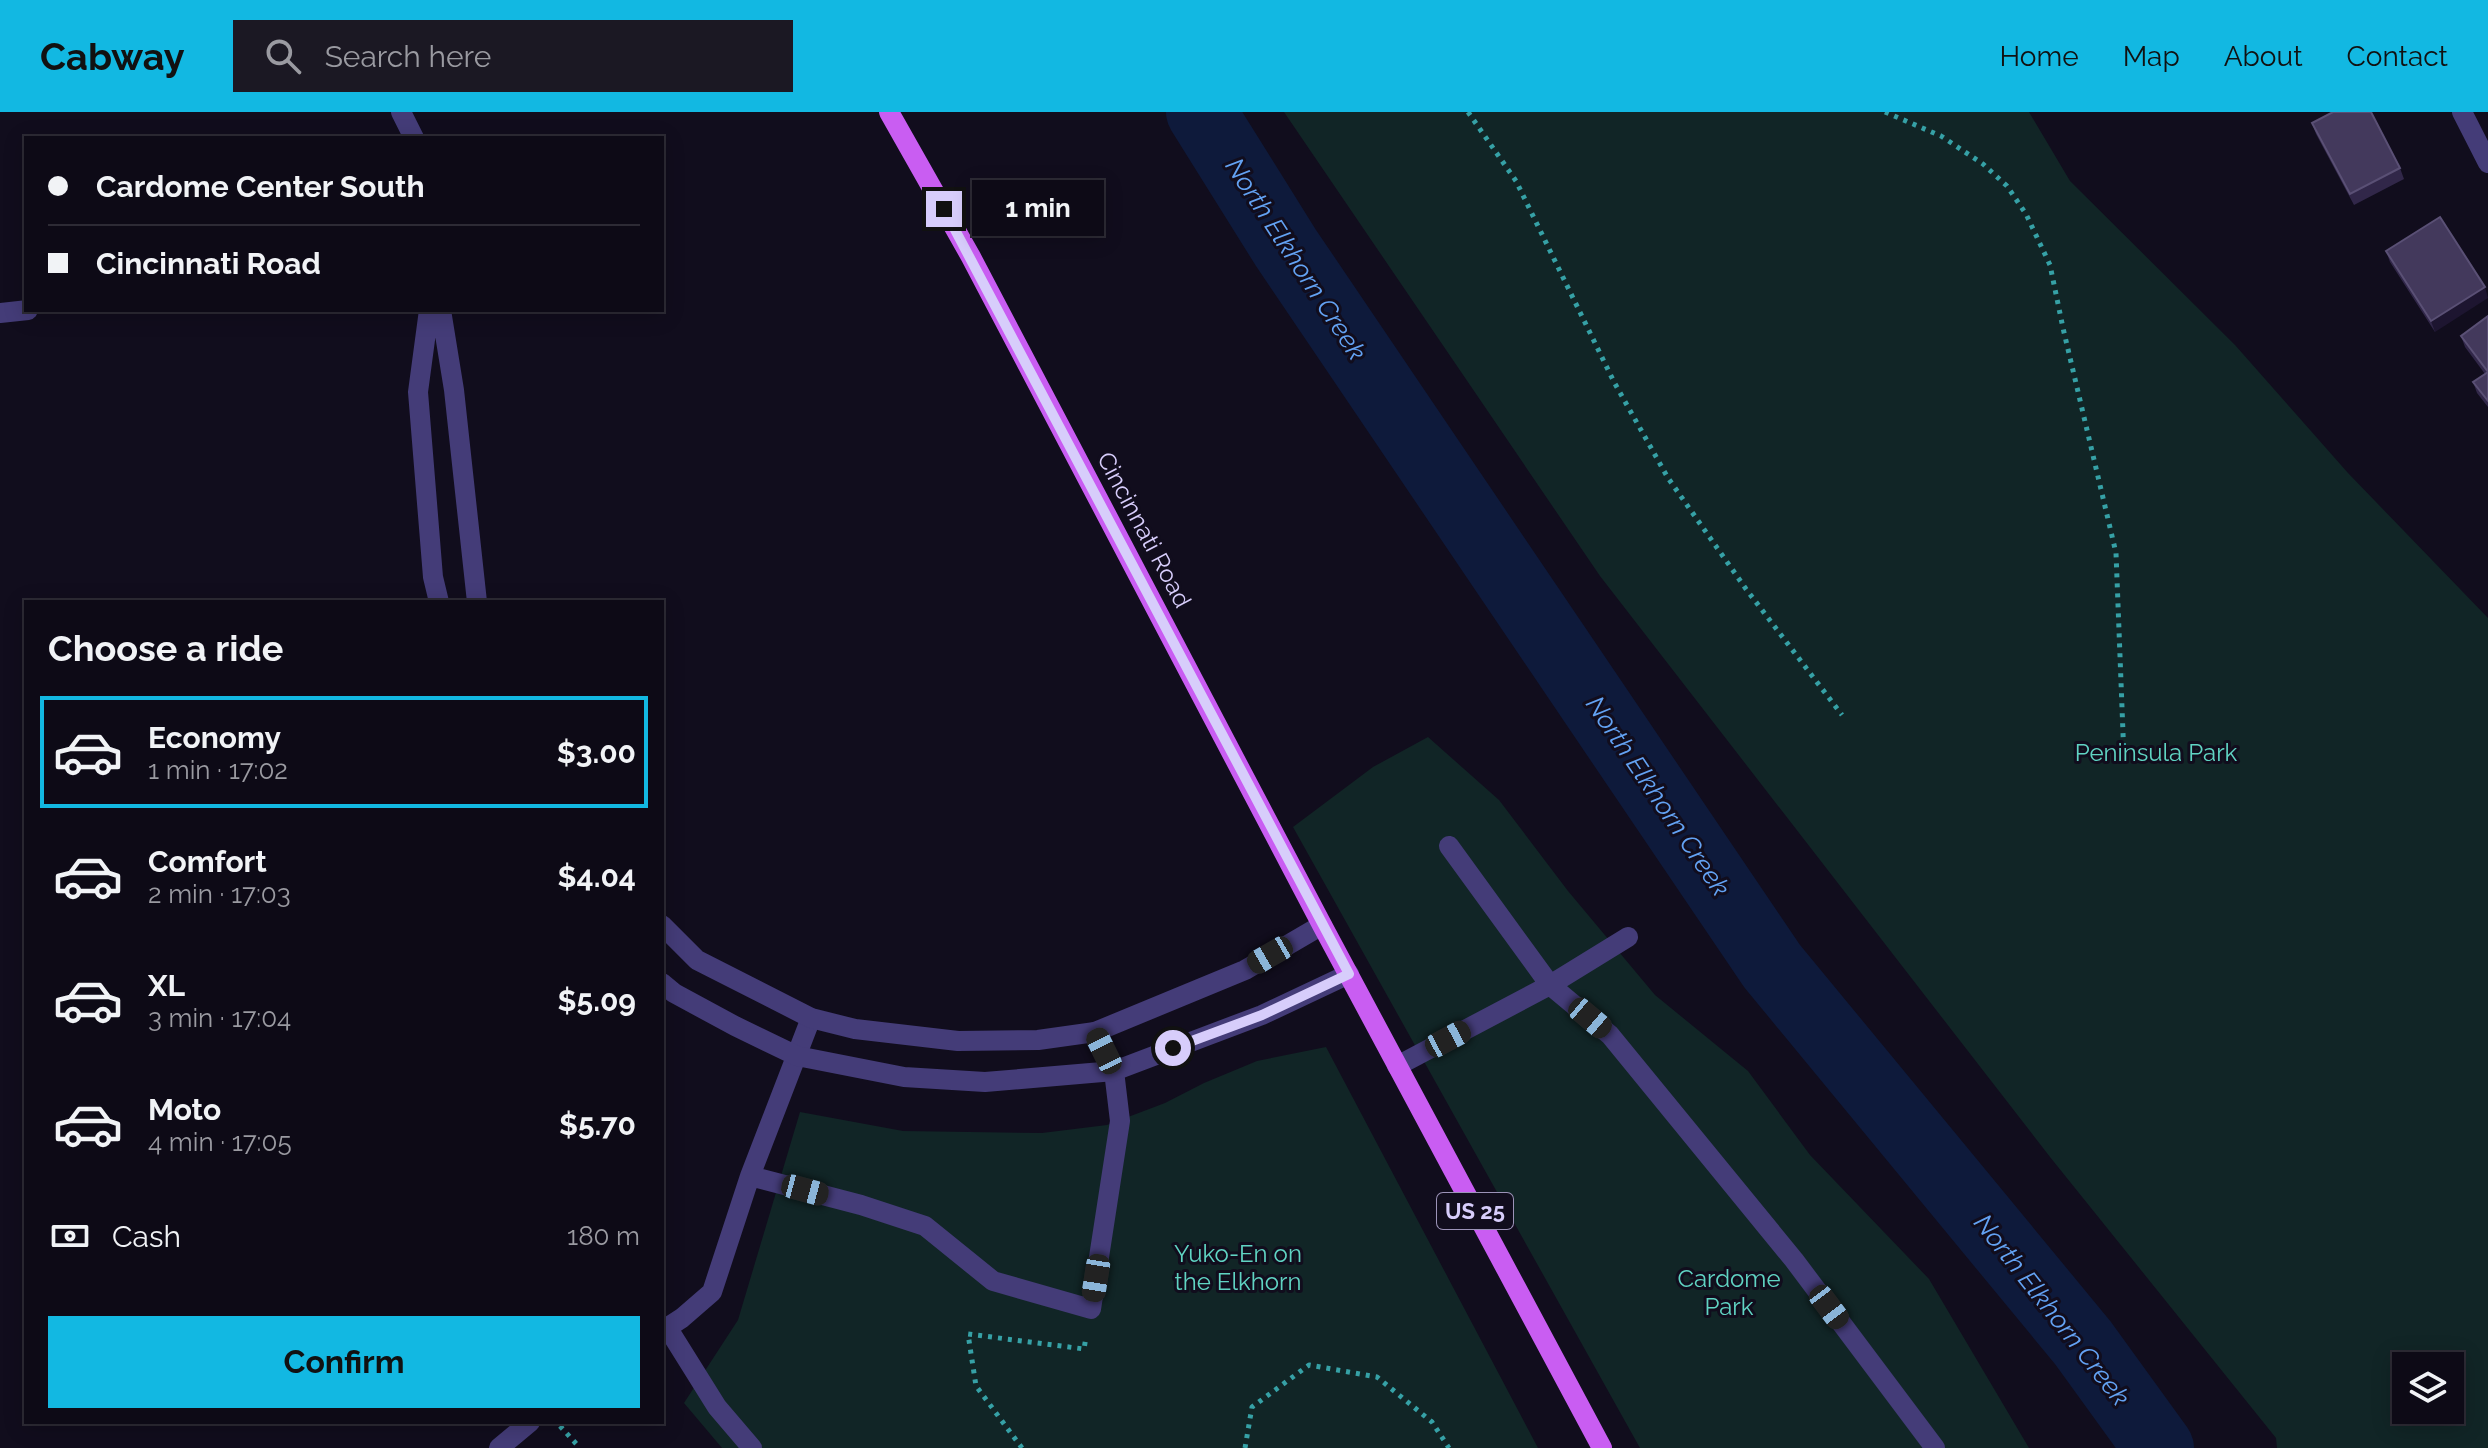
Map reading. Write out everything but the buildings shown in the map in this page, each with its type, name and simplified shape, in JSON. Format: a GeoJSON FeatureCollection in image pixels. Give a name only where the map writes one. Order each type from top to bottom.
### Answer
{"type":"FeatureCollection","features":[{"type":"Feature","properties":{"kind":"main road","name":"Cincinnati Road"},"geometry":{"type":"LineString","coordinates":[[889,112],[971,257],[1349,974]]}},
{"type":"Feature","properties":{"kind":"main road","name":"US 25"},"geometry":{"type":"LineString","coordinates":[[1349,974],[1602,1448]]}},
{"type":"Feature","properties":{"kind":"street"},"geometry":{"type":"LineString","coordinates":[[401,112],[413,136]]}},
{"type":"Feature","properties":{"kind":"street"},"geometry":{"type":"LineString","coordinates":[[2462,112],[2488,163]]}},
{"type":"Feature","properties":{"kind":"street"},"geometry":{"type":"LineString","coordinates":[[0,313],[24,310]]}},
{"type":"Feature","properties":{"kind":"street"},"geometry":{"type":"LineString","coordinates":[[429,312],[418,392],[433,577],[439,600]]}},
{"type":"Feature","properties":{"kind":"street"},"geometry":{"type":"LineString","coordinates":[[441,312],[454,390],[477,600]]}},
{"type":"Feature","properties":{"kind":"street"},"geometry":{"type":"LineString","coordinates":[[1449,846],[1550,985],[1610,1035],[1794,1260],[1935,1448]]}},
{"type":"Feature","properties":{"kind":"street"},"geometry":{"type":"LineString","coordinates":[[664,927],[697,960],[811,1018],[855,1029],[958,1041],[1038,1040],[1095,1032],[1245,970],[1322,925]]}},
{"type":"Feature","properties":{"kind":"street"},"geometry":{"type":"LineString","coordinates":[[1397,1066],[1550,985],[1628,937]]}},
{"type":"Feature","properties":{"kind":"street"},"geometry":{"type":"LineString","coordinates":[[664,985],[735,1026],[797,1056],[904,1077],[985,1082],[1114,1071],[1262,1015],[1349,974]]}},
{"type":"Feature","properties":{"kind":"street"},"geometry":{"type":"LineString","coordinates":[[752,1448],[717,1407],[665,1329],[712,1292],[750,1176],[811,1018]]}},
{"type":"Feature","properties":{"kind":"street"},"geometry":{"type":"LineString","coordinates":[[750,1176],[861,1205],[925,1226],[993,1281],[1091,1309],[1120,1121],[1114,1071],[1095,1032]]}},
{"type":"Feature","properties":{"kind":"street"},"geometry":{"type":"LineString","coordinates":[[499,1448],[528,1424]]}},
{"type":"Feature","properties":{"kind":"path"},"geometry":{"type":"LineString","coordinates":[[1468,112],[1516,181],[1614,382],[1668,478],[1746,589],[1842,715]]}},
{"type":"Feature","properties":{"kind":"path"},"geometry":{"type":"LineString","coordinates":[[1885,112],[1941,136],[1999,178],[2026,214],[2050,265],[2116,553],[2124,759]]}},
{"type":"Feature","properties":{"kind":"path"},"geometry":{"type":"LineString","coordinates":[[1022,1448],[976,1386],[968,1334],[1084,1349],[1091,1309]]}},
{"type":"Feature","properties":{"kind":"path"},"geometry":{"type":"LineString","coordinates":[[1245,1448],[1252,1407],[1309,1365],[1377,1377],[1432,1422],[1449,1448]]}},
{"type":"Feature","properties":{"kind":"path"},"geometry":{"type":"LineString","coordinates":[[559,1424],[580,1448]]}},
{"type":"Feature","properties":{"kind":"green space","name":"Peninsula Park"},"geometry":{"type":"Polygon","coordinates":[[[1284,112],[2029,112],[2070,181],[2235,345],[2348,473],[2488,618],[2488,1448],[2277,1448],[2276,1438],[2050,1157],[1600,576],[1284,112]]]}},
{"type":"Feature","properties":{"kind":"green space","name":"Cardome Park"},"geometry":{"type":"Polygon","coordinates":[[[1428,737],[1499,800],[1568,891],[1655,995],[1748,1071],[1810,1155],[1929,1279],[2029,1448],[1640,1448],[1293,827],[1373,767],[1428,737]]]}},
{"type":"Feature","properties":{"kind":"green space","name":"Yuko-En on the Elkhorn"},"geometry":{"type":"Polygon","coordinates":[[[1326,1047],[1538,1448],[722,1448],[684,1403],[738,1320],[800,1112],[903,1131],[1042,1133],[1107,1125],[1165,1103],[1257,1061],[1326,1047]]]}},
{"type":"Feature","properties":{"kind":"waterway","name":"North Elkhorn Creek"},"geometry":{"type":"LineString","coordinates":[[1201,112],[1286,248],[1772,966],[2083,1343],[2159,1448]]}},
{"type":"Feature","properties":{"kind":"route"},"geometry":{"type":"LineString","coordinates":[[944,209],[1349,974],[1262,1015],[1173,1048]]}}]}
